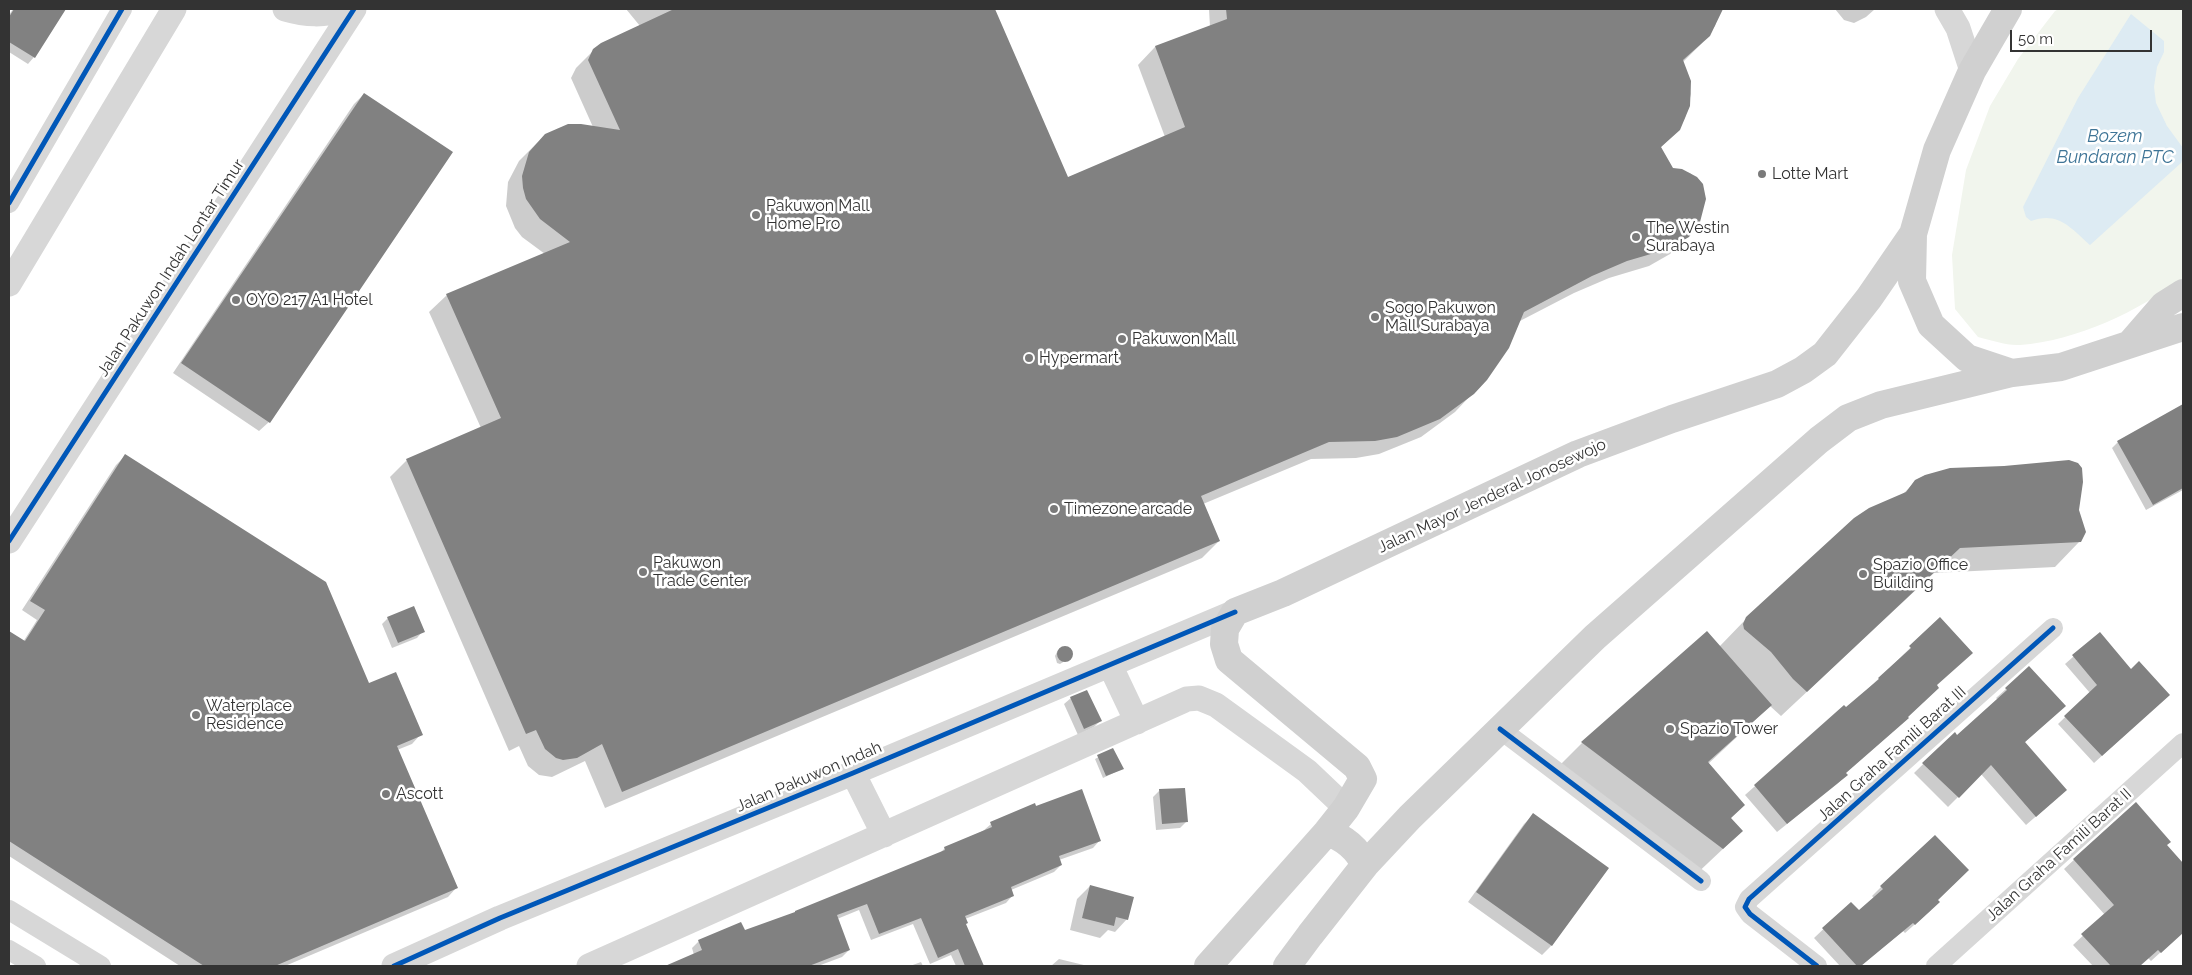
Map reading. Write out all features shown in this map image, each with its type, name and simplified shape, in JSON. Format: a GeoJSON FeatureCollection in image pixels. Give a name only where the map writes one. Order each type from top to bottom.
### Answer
{"type":"FeatureCollection","features":[{"type":"Feature","properties":{"kind":"main road","name":"Jalan Mayor Jenderal Jonosewojo"},"geometry":{"type":"LineString","coordinates":[[1234,612],[1283,593],[1578,454],[1672,418],[1777,384],[1803,370],[1825,354],[1869,298],[1913,234],[1937,150],[1972,71],[2008,9]]}},
{"type":"Feature","properties":{"kind":"main road"},"geometry":{"type":"LineString","coordinates":[[1913,234],[1912,281],[1931,326],[1966,358],[2012,373]]}},
{"type":"Feature","properties":{"kind":"main road"},"geometry":{"type":"LineString","coordinates":[[2129,346],[2164,305],[2183,293]]}},
{"type":"Feature","properties":{"kind":"main road"},"geometry":{"type":"LineString","coordinates":[[1288,966],[1365,866],[1410,817],[1595,637],[1819,440],[1848,418],[1881,405],[2012,373],[2061,367],[2183,327]]}},
{"type":"Feature","properties":{"kind":"main road"},"geometry":{"type":"LineString","coordinates":[[1208,966],[1327,832],[1346,808],[1361,784],[1362,774],[1357,767],[1229,660],[1224,644],[1224,629],[1234,612]]}},
{"type":"Feature","properties":{"kind":"main road"},"geometry":{"type":"LineString","coordinates":[[1327,832],[1346,841],[1361,856],[1365,866]]}},
{"type":"Feature","properties":{"kind":"street"},"geometry":{"type":"LineString","coordinates":[[9,203],[122,9]]}},
{"type":"Feature","properties":{"kind":"street"},"geometry":{"type":"LineString","coordinates":[[9,284],[174,9]]}},
{"type":"Feature","properties":{"kind":"street"},"geometry":{"type":"LineString","coordinates":[[285,9],[303,14],[331,14],[345,9]]}},
{"type":"Feature","properties":{"kind":"street","name":"Jalan Pakuwon Indah Lontar Timur"},"geometry":{"type":"LineString","coordinates":[[9,541],[354,9]]}},
{"type":"Feature","properties":{"kind":"street"},"geometry":{"type":"LineString","coordinates":[[1947,9],[1958,28],[1972,71]]}},
{"type":"Feature","properties":{"kind":"street","name":"Jalan Pakuwon Indah"},"geometry":{"type":"LineString","coordinates":[[394,966],[500,918],[853,773],[1234,612]]}},
{"type":"Feature","properties":{"kind":"street","name":"Jalan Graha Famili Barat III"},"geometry":{"type":"LineString","coordinates":[[1817,966],[1750,914],[1745,907],[1749,898],[2053,628]]}},
{"type":"Feature","properties":{"kind":"street"},"geometry":{"type":"LineString","coordinates":[[1110,665],[1138,722]]}},
{"type":"Feature","properties":{"kind":"street"},"geometry":{"type":"LineString","coordinates":[[589,966],[1187,699],[1198,698],[1216,705],[1307,771],[1346,808]]}},
{"type":"Feature","properties":{"kind":"street"},"geometry":{"type":"LineString","coordinates":[[1500,730],[1701,881]]}},
{"type":"Feature","properties":{"kind":"street","name":"Jalan Graha Famili Barat II"},"geometry":{"type":"LineString","coordinates":[[1936,966],[2183,743]]}},
{"type":"Feature","properties":{"kind":"street"},"geometry":{"type":"LineString","coordinates":[[853,773],[884,835]]}},
{"type":"Feature","properties":{"kind":"street"},"geometry":{"type":"LineString","coordinates":[[9,910],[101,966]]}},
{"type":"Feature","properties":{"kind":"street"},"geometry":{"type":"LineString","coordinates":[[9,950],[36,966]]}},
{"type":"Feature","properties":{"kind":"shaded area"},"geometry":{"type":"Polygon","coordinates":[[[2059,9],[2183,9],[2183,278],[2127,313],[2085,331],[2041,342],[2010,345],[1978,337],[1955,309],[1952,255],[1966,170],[1990,106],[2018,59],[2055,11],[2059,9]]]}},
{"type":"Feature","properties":{"kind":"water","name":"Bozem Bundaran PTC"},"geometry":{"type":"Polygon","coordinates":[[[2131,14],[2164,41],[2164,52],[2157,67],[2154,87],[2156,103],[2167,126],[2183,148],[2183,158],[2181,163],[2090,245],[2070,227],[2057,220],[2041,218],[2031,221],[2026,217],[2023,207],[2078,98],[2131,14]]]}},
{"type":"Feature","properties":{"kind":"building"},"geometry":{"type":"Polygon","coordinates":[[[14,9],[66,9],[35,58],[9,42],[9,17],[14,9]]]}},
{"type":"Feature","properties":{"kind":"building"},"geometry":{"type":"Polygon","coordinates":[[[674,9],[995,9],[1068,177],[1185,127],[1155,46],[1227,19],[1226,9],[1723,9],[1710,36],[1683,60],[1691,81],[1690,106],[1680,130],[1661,147],[1673,168],[1682,169],[1697,177],[1703,184],[1706,199],[1700,222],[1689,237],[1668,249],[1627,261],[1592,276],[1524,312],[1509,348],[1487,380],[1474,394],[1440,419],[1397,437],[1375,441],[1329,442],[1201,496],[1220,541],[622,792],[602,744],[577,758],[563,760],[556,758],[545,749],[536,730],[526,734],[406,459],[501,418],[446,294],[570,242],[540,219],[526,199],[522,176],[529,152],[545,134],[568,124],[620,130],[588,60],[593,49],[601,43],[674,9]]]}},
{"type":"Feature","properties":{"kind":"building"},"geometry":{"type":"Polygon","coordinates":[[[364,93],[453,152],[270,423],[181,363],[364,93]]]}},
{"type":"Feature","properties":{"kind":"building"},"geometry":{"type":"Polygon","coordinates":[[[2183,404],[2183,488],[2153,505],[2117,441],[2183,404]]]}},
{"type":"Feature","properties":{"kind":"building","name":"Waterplace Residence"},"geometry":{"type":"Polygon","coordinates":[[[125,454],[326,582],[369,683],[396,672],[423,735],[397,746],[458,888],[275,966],[204,966],[9,841],[9,631],[25,641],[45,610],[30,601],[125,454]]]}},
{"type":"Feature","properties":{"kind":"building","name":"Spazio Office Building"},"geometry":{"type":"Polygon","coordinates":[[[2069,460],[2078,463],[2082,468],[2083,482],[2079,510],[2086,532],[2081,542],[1960,548],[1807,692],[1793,679],[1771,652],[1744,629],[1743,624],[1746,617],[1854,518],[1869,508],[1906,492],[1915,480],[1950,468],[2004,466],[2069,460]]]}},
{"type":"Feature","properties":{"kind":"building"},"geometry":{"type":"Polygon","coordinates":[[[414,606],[425,632],[398,643],[387,617],[414,606]]]}},
{"type":"Feature","properties":{"kind":"building"},"geometry":{"type":"Polygon","coordinates":[[[1940,617],[1973,653],[1937,685],[1939,688],[1909,718],[1846,773],[1848,775],[1787,824],[1754,785],[1844,705],[1846,707],[1879,679],[1911,648],[1909,646],[1940,617]]]}},
{"type":"Feature","properties":{"kind":"building","name":"Spazio Tower"},"geometry":{"type":"Polygon","coordinates":[[[1707,631],[1772,705],[1708,762],[1745,805],[1731,818],[1743,831],[1723,849],[1581,742],[1707,631]]]}},
{"type":"Feature","properties":{"kind":"building"},"geometry":{"type":"Polygon","coordinates":[[[2100,632],[2131,669],[2139,661],[2170,695],[2102,756],[2064,716],[2097,685],[2072,655],[2100,632]]]}},
{"type":"Feature","properties":{"kind":"building"},"geometry":{"type":"Polygon","coordinates":[[[1065,646],[1073,654],[1065,662],[1057,654],[1065,646]]]}},
{"type":"Feature","properties":{"kind":"building"},"geometry":{"type":"Polygon","coordinates":[[[2029,666],[2066,706],[2025,742],[2067,790],[2036,817],[1991,765],[1959,798],[1922,763],[1955,732],[1957,735],[2007,690],[2005,688],[2029,666]]]}},
{"type":"Feature","properties":{"kind":"building"},"geometry":{"type":"Polygon","coordinates":[[[1087,690],[1102,721],[1084,729],[1070,697],[1087,690]]]}},
{"type":"Feature","properties":{"kind":"building"},"geometry":{"type":"Polygon","coordinates":[[[1113,748],[1124,769],[1106,776],[1097,755],[1113,748]]]}},
{"type":"Feature","properties":{"kind":"building"},"geometry":{"type":"Polygon","coordinates":[[[1185,788],[1188,822],[1162,824],[1159,789],[1185,788]]]}},
{"type":"Feature","properties":{"kind":"building"},"geometry":{"type":"Polygon","coordinates":[[[1082,789],[1101,841],[1059,856],[1062,865],[1011,887],[1014,896],[965,916],[968,923],[966,924],[984,966],[965,966],[958,949],[938,958],[921,918],[879,934],[867,904],[837,915],[850,950],[809,966],[665,966],[702,950],[698,940],[741,922],[745,930],[795,912],[945,850],[944,847],[992,827],[990,822],[1035,803],[1036,806],[1082,789]]]}},
{"type":"Feature","properties":{"kind":"building"},"geometry":{"type":"Polygon","coordinates":[[[2136,802],[2171,842],[2167,845],[2183,863],[2183,933],[2161,953],[2158,950],[2140,966],[2111,966],[2081,934],[2114,905],[2073,859],[2136,802]]]}},
{"type":"Feature","properties":{"kind":"building"},"geometry":{"type":"Polygon","coordinates":[[[1533,813],[1609,868],[1552,946],[1476,892],[1533,813]]]}},
{"type":"Feature","properties":{"kind":"building"},"geometry":{"type":"Polygon","coordinates":[[[1935,835],[1969,870],[1938,900],[1940,902],[1915,925],[1913,923],[1861,966],[1857,966],[1822,928],[1851,902],[1859,910],[1883,889],[1880,886],[1935,835]]]}},
{"type":"Feature","properties":{"kind":"building"},"geometry":{"type":"Polygon","coordinates":[[[1090,885],[1134,897],[1128,920],[1116,917],[1114,926],[1082,918],[1090,885]]]}},
{"type":"Feature","properties":{"kind":"cycle path"},"geometry":{"type":"LineString","coordinates":[[9,203],[122,9]]}},
{"type":"Feature","properties":{"kind":"cycle path"},"geometry":{"type":"LineString","coordinates":[[9,541],[354,9]]}},
{"type":"Feature","properties":{"kind":"cycle path"},"geometry":{"type":"LineString","coordinates":[[394,966],[500,918],[853,773],[1235,612]]}},
{"type":"Feature","properties":{"kind":"cycle path"},"geometry":{"type":"LineString","coordinates":[[1817,966],[1750,914],[1745,907],[1749,899],[2053,628]]}},
{"type":"Feature","properties":{"kind":"cycle path"},"geometry":{"type":"LineString","coordinates":[[1500,729],[1701,881]]}},
{"type":"Feature","properties":{"kind":"place","name":"Lotte Mart"},"geometry":{"type":"Point","coordinates":[1762,174]}},
{"type":"Feature","properties":{"kind":"place","name":"Pakuwon Mall Home Pro"},"geometry":{"type":"Point","coordinates":[756,215]}},
{"type":"Feature","properties":{"kind":"place","name":"The Westin Surabaya"},"geometry":{"type":"Point","coordinates":[1636,237]}},
{"type":"Feature","properties":{"kind":"place","name":"OYO 217 A1 Hotel"},"geometry":{"type":"Point","coordinates":[236,300]}},
{"type":"Feature","properties":{"kind":"place","name":"Sogo Pakuwon Mall Surabaya"},"geometry":{"type":"Point","coordinates":[1375,317]}},
{"type":"Feature","properties":{"kind":"place","name":"Pakuwon Mall"},"geometry":{"type":"Point","coordinates":[1122,339]}},
{"type":"Feature","properties":{"kind":"place","name":"Hypermart"},"geometry":{"type":"Point","coordinates":[1029,358]}},
{"type":"Feature","properties":{"kind":"place","name":"Timezone arcade"},"geometry":{"type":"Point","coordinates":[1054,509]}},
{"type":"Feature","properties":{"kind":"place","name":"Pakuwon Trade Center"},"geometry":{"type":"Point","coordinates":[643,572]}},
{"type":"Feature","properties":{"kind":"place","name":"Spazio Office Building"},"geometry":{"type":"Point","coordinates":[1863,574]}},
{"type":"Feature","properties":{"kind":"place","name":"Waterplace Residence"},"geometry":{"type":"Point","coordinates":[196,715]}},
{"type":"Feature","properties":{"kind":"place","name":"Spazio Tower"},"geometry":{"type":"Point","coordinates":[1670,729]}},
{"type":"Feature","properties":{"kind":"place","name":"Ascott"},"geometry":{"type":"Point","coordinates":[386,794]}}]}
